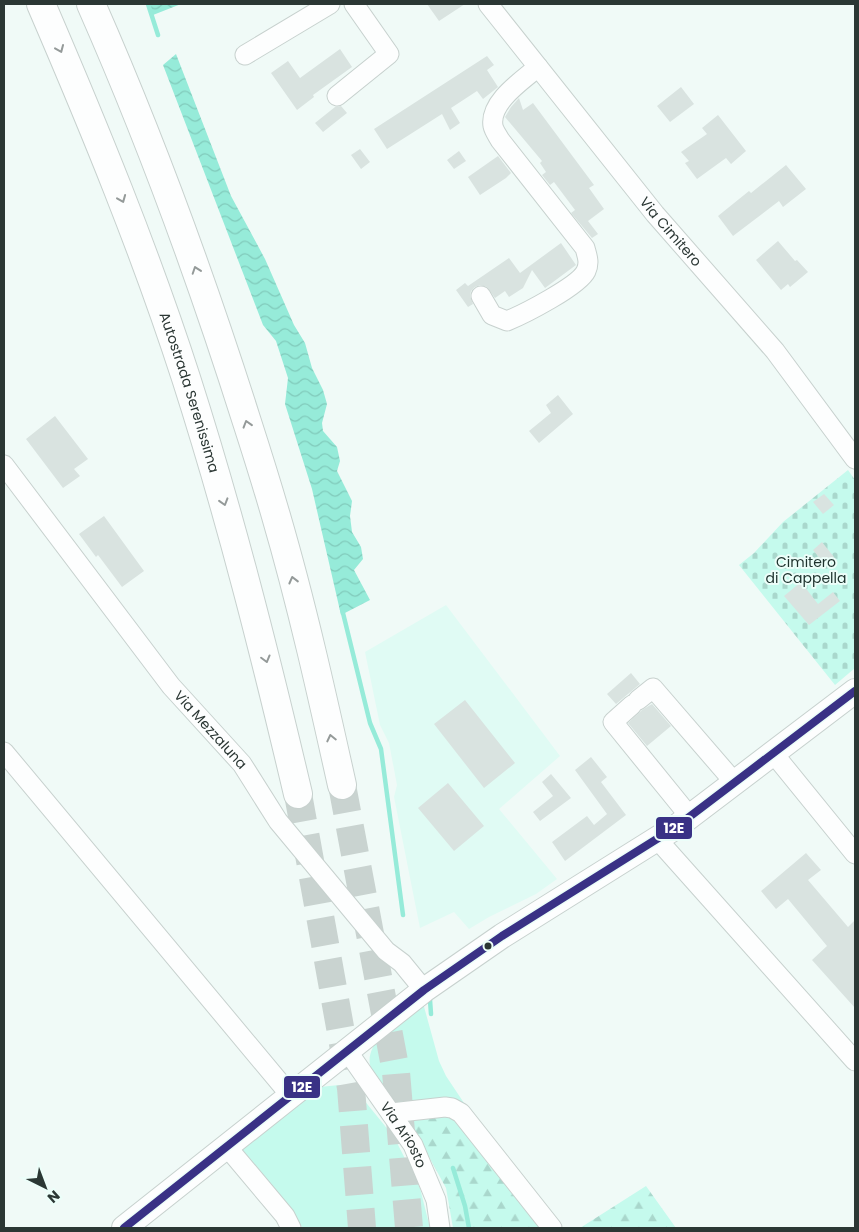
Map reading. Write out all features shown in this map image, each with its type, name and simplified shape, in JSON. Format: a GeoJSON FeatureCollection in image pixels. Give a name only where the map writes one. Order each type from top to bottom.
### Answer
{"type":"FeatureCollection","features":[{"type":"Feature","properties":{"kind":"highway","name":"Autostrada Serenissima"},"geometry":{"type":"LineString","coordinates":[[41,4],[85,105],[136,234],[186,377],[231,524],[274,689],[298,794]]}},
{"type":"Feature","properties":{"kind":"highway"},"geometry":{"type":"LineString","coordinates":[[92,4],[126,84],[176,213],[229,366],[276,517],[319,682],[342,785]]}},
{"type":"Feature","properties":{"kind":"main road"},"geometry":{"type":"LineString","coordinates":[[124,1228],[424,990],[502,936],[688,818],[850,695]]}},
{"type":"Feature","properties":{"kind":"street"},"geometry":{"type":"LineString","coordinates":[[245,55],[330,4]]}},
{"type":"Feature","properties":{"kind":"street"},"geometry":{"type":"LineString","coordinates":[[337,96],[390,54],[354,4]]}},
{"type":"Feature","properties":{"kind":"street","name":"Via Cimitero"},"geometry":{"type":"LineString","coordinates":[[488,4],[655,214],[775,351],[855,459]]}},
{"type":"Feature","properties":{"kind":"street"},"geometry":{"type":"LineString","coordinates":[[481,296],[492,315],[507,321],[576,283],[586,270],[589,261],[585,248],[500,140],[493,125],[494,117],[507,91],[538,68]]}},
{"type":"Feature","properties":{"kind":"street","name":"Via Mezzaluna"},"geometry":{"type":"LineString","coordinates":[[4,465],[171,686],[242,764],[278,821],[386,951],[402,963],[424,990]]}},
{"type":"Feature","properties":{"kind":"street"},"geometry":{"type":"LineString","coordinates":[[688,818],[682,807],[613,722],[653,688],[735,783]]}},
{"type":"Feature","properties":{"kind":"street"},"geometry":{"type":"LineString","coordinates":[[4,752],[291,1096]]}},
{"type":"Feature","properties":{"kind":"street"},"geometry":{"type":"LineString","coordinates":[[774,753],[855,854]]}},
{"type":"Feature","properties":{"kind":"street"},"geometry":{"type":"LineString","coordinates":[[657,839],[855,1061]]}},
{"type":"Feature","properties":{"kind":"street","name":"Via Ariosto"},"geometry":{"type":"LineString","coordinates":[[348,1052],[413,1145],[436,1200],[440,1228]]}},
{"type":"Feature","properties":{"kind":"street"},"geometry":{"type":"LineString","coordinates":[[390,1113],[445,1107],[452,1108],[461,1114],[552,1228]]}},
{"type":"Feature","properties":{"kind":"street"},"geometry":{"type":"LineString","coordinates":[[227,1147],[285,1216],[291,1228]]}},
{"type":"Feature","properties":{"kind":"shaded area"},"geometry":{"type":"Polygon","coordinates":[[[446,605],[560,756],[499,809],[557,879],[536,894],[469,929],[454,912],[420,928],[394,797],[397,785],[389,743],[380,725],[365,652],[446,605]]]}},
{"type":"Feature","properties":{"kind":"green space","name":"Cimitero di Cappella"},"geometry":{"type":"Polygon","coordinates":[[[848,470],[855,480],[855,668],[835,685],[739,565],[754,553],[783,522],[848,470]]]}},
{"type":"Feature","properties":{"kind":"green space"},"geometry":{"type":"Polygon","coordinates":[[[423,1003],[439,1061],[446,1076],[468,1109],[395,1105],[374,1076],[370,1065],[370,1055],[374,1046],[397,1022],[423,1003]]]}},
{"type":"Feature","properties":{"kind":"green space"},"geometry":{"type":"Polygon","coordinates":[[[339,1085],[359,1094],[394,1137],[420,1188],[430,1228],[303,1228],[238,1151],[320,1087],[339,1085]]]}},
{"type":"Feature","properties":{"kind":"green space"},"geometry":{"type":"Polygon","coordinates":[[[423,1113],[453,1114],[543,1228],[453,1228],[446,1188],[411,1124],[423,1113]]]}},
{"type":"Feature","properties":{"kind":"green space"},"geometry":{"type":"Polygon","coordinates":[[[646,1186],[676,1228],[580,1228],[646,1186]]]}},
{"type":"Feature","properties":{"kind":"water"},"geometry":{"type":"Polygon","coordinates":[[[148,4],[181,4],[153,15],[148,4]]]}},
{"type":"Feature","properties":{"kind":"water"},"geometry":{"type":"Polygon","coordinates":[[[176,54],[231,196],[265,259],[294,325],[305,343],[312,368],[323,390],[327,404],[322,423],[323,431],[337,447],[340,461],[337,471],[352,501],[350,516],[352,532],[361,547],[363,559],[354,570],[370,600],[341,615],[312,489],[285,404],[288,378],[276,341],[263,325],[163,65],[176,54]]]}},
{"type":"Feature","properties":{"kind":"building"},"geometry":{"type":"Polygon","coordinates":[[[427,4],[465,4],[439,21],[427,4]]]}},
{"type":"Feature","properties":{"kind":"building"},"geometry":{"type":"Polygon","coordinates":[[[340,49],[352,67],[313,95],[314,97],[297,110],[271,73],[288,61],[300,78],[340,49]]]}},
{"type":"Feature","properties":{"kind":"building"},"geometry":{"type":"Polygon","coordinates":[[[487,56],[494,65],[487,70],[498,87],[483,99],[477,91],[451,108],[460,123],[450,130],[442,114],[387,149],[374,129],[487,56]]]}},
{"type":"Feature","properties":{"kind":"building"},"geometry":{"type":"Polygon","coordinates":[[[681,87],[694,104],[670,122],[657,106],[681,87]]]}},
{"type":"Feature","properties":{"kind":"building"},"geometry":{"type":"Polygon","coordinates":[[[519,98],[523,110],[533,103],[594,185],[589,188],[604,209],[588,221],[598,234],[592,238],[571,213],[575,210],[554,182],[550,185],[542,175],[546,172],[540,163],[542,161],[505,117],[519,98]]]}},
{"type":"Feature","properties":{"kind":"building"},"geometry":{"type":"Polygon","coordinates":[[[341,106],[347,113],[323,132],[315,123],[335,107],[341,106]]]}},
{"type":"Feature","properties":{"kind":"building"},"geometry":{"type":"Polygon","coordinates":[[[718,115],[746,151],[731,164],[726,158],[697,179],[685,163],[689,161],[681,152],[707,134],[702,128],[718,115]]]}},
{"type":"Feature","properties":{"kind":"building"},"geometry":{"type":"Polygon","coordinates":[[[360,149],[370,162],[361,169],[351,155],[360,149]]]}},
{"type":"Feature","properties":{"kind":"building"},"geometry":{"type":"Polygon","coordinates":[[[459,151],[466,161],[454,169],[447,160],[459,151]]]}},
{"type":"Feature","properties":{"kind":"building"},"geometry":{"type":"Polygon","coordinates":[[[498,156],[511,173],[480,195],[468,177],[498,156]]]}},
{"type":"Feature","properties":{"kind":"building"},"geometry":{"type":"Polygon","coordinates":[[[786,165],[806,189],[783,207],[779,201],[733,236],[718,216],[786,165]]]}},
{"type":"Feature","properties":{"kind":"building"},"geometry":{"type":"Polygon","coordinates":[[[778,241],[795,261],[797,260],[808,272],[790,287],[788,284],[781,290],[756,260],[778,241]]]}},
{"type":"Feature","properties":{"kind":"building"},"geometry":{"type":"Polygon","coordinates":[[[561,243],[576,265],[545,288],[532,270],[523,288],[509,297],[505,291],[495,298],[487,287],[480,285],[471,291],[470,296],[473,304],[468,307],[456,290],[465,283],[468,286],[509,258],[520,273],[561,243]]]}},
{"type":"Feature","properties":{"kind":"building"},"geometry":{"type":"Polygon","coordinates":[[[558,395],[573,414],[539,443],[529,431],[551,413],[546,405],[558,395]]]}},
{"type":"Feature","properties":{"kind":"building"},"geometry":{"type":"Polygon","coordinates":[[[55,416],[88,459],[74,469],[80,476],[63,488],[26,439],[55,416]]]}},
{"type":"Feature","properties":{"kind":"building"},"geometry":{"type":"Polygon","coordinates":[[[824,494],[834,505],[823,514],[813,502],[824,494]]]}},
{"type":"Feature","properties":{"kind":"building"},"geometry":{"type":"Polygon","coordinates":[[[104,516],[144,571],[122,587],[98,555],[96,557],[79,534],[104,516]]]}},
{"type":"Feature","properties":{"kind":"building"},"geometry":{"type":"Polygon","coordinates":[[[822,542],[834,557],[825,565],[813,550],[822,542]]]}},
{"type":"Feature","properties":{"kind":"building"},"geometry":{"type":"Polygon","coordinates":[[[801,582],[818,604],[833,592],[840,601],[809,625],[784,596],[801,582]]]}},
{"type":"Feature","properties":{"kind":"building"},"geometry":{"type":"Polygon","coordinates":[[[631,673],[640,684],[616,704],[607,694],[631,673]]]}},
{"type":"Feature","properties":{"kind":"building"},"geometry":{"type":"Polygon","coordinates":[[[465,700],[515,763],[484,788],[434,724],[465,700]]]}},
{"type":"Feature","properties":{"kind":"building"},"geometry":{"type":"Polygon","coordinates":[[[652,704],[671,726],[647,746],[628,723],[642,710],[652,704]]]}},
{"type":"Feature","properties":{"kind":"building"},"geometry":{"type":"Polygon","coordinates":[[[591,757],[607,777],[601,782],[626,815],[565,861],[552,842],[587,816],[594,825],[607,814],[575,770],[591,757]]]}},
{"type":"Feature","properties":{"kind":"building"},"geometry":{"type":"Polygon","coordinates":[[[551,774],[571,798],[540,821],[533,812],[553,796],[542,782],[551,774]]]}},
{"type":"Feature","properties":{"kind":"building"},"geometry":{"type":"Polygon","coordinates":[[[448,783],[484,826],[454,851],[418,808],[448,783]]]}},
{"type":"Feature","properties":{"kind":"building"},"geometry":{"type":"Polygon","coordinates":[[[806,853],[821,870],[808,880],[848,927],[855,920],[855,1008],[812,960],[827,946],[788,899],[776,909],[761,891],[806,853]]]}},
{"type":"Feature","properties":{"kind":"waterway"},"geometry":{"type":"LineString","coordinates":[[148,4],[158,35]]}},
{"type":"Feature","properties":{"kind":"waterway"},"geometry":{"type":"LineString","coordinates":[[342,609],[370,723],[381,749],[403,915]]}},
{"type":"Feature","properties":{"kind":"waterway"},"geometry":{"type":"LineString","coordinates":[[430,1000],[431,1014]]}},
{"type":"Feature","properties":{"kind":"waterway"},"geometry":{"type":"LineString","coordinates":[[453,1168],[465,1206],[469,1228]]}},
{"type":"Feature","properties":{"kind":"tunnel"},"geometry":{"type":"LineString","coordinates":[[342,785],[396,1072],[409,1228]]}},
{"type":"Feature","properties":{"kind":"tunnel"},"geometry":{"type":"LineString","coordinates":[[298,794],[351,1088],[362,1228]]}},
{"type":"Feature","properties":{"kind":"transit line","name":"12E"},"geometry":{"type":"LineString","coordinates":[[124,1228],[424,990],[502,936],[676,827],[855,691]]}}]}
